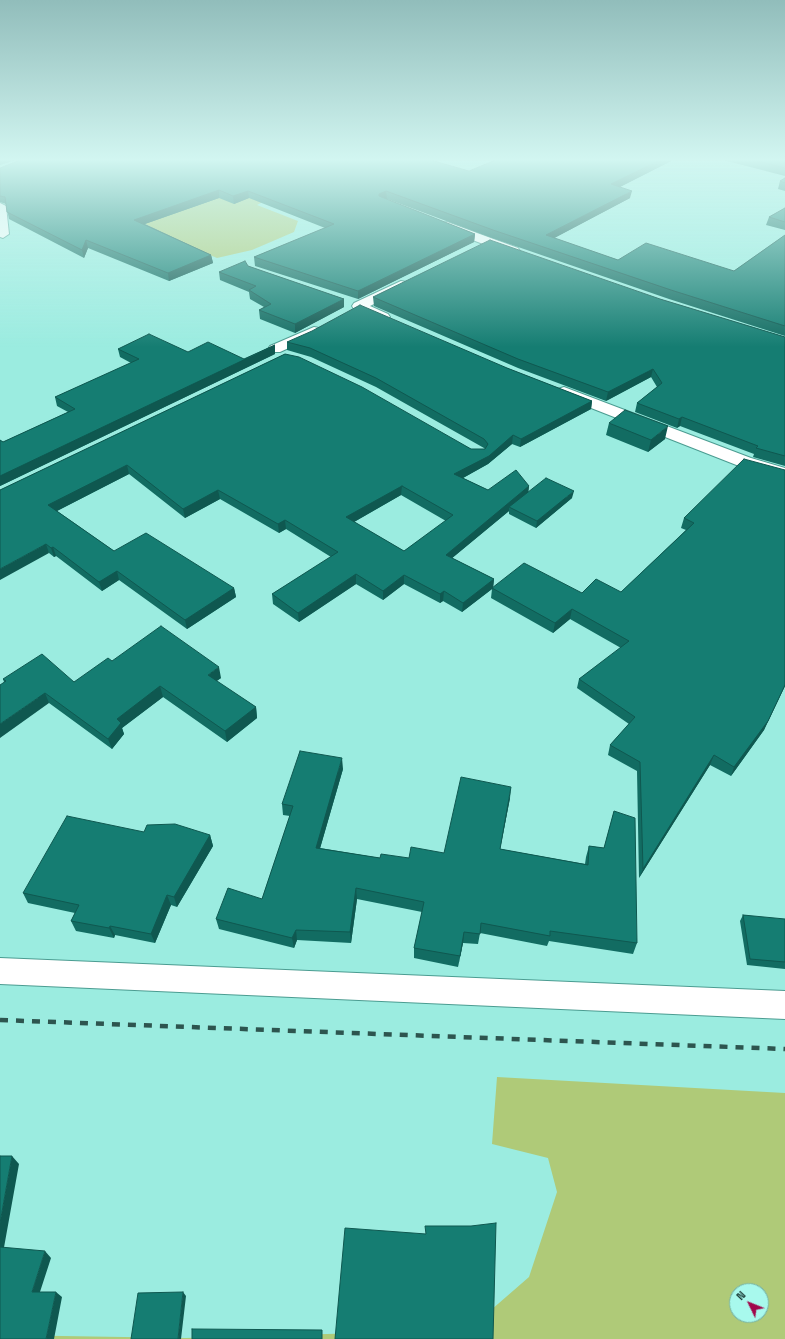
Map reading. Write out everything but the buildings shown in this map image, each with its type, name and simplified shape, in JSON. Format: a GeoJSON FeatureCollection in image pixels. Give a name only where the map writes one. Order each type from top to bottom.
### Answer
{"type":"FeatureCollection","features":[{"type":"Feature","properties":{"kind":"street"},"geometry":{"type":"LineString","coordinates":[[2,221],[3,234]]}},
{"type":"Feature","properties":{"kind":"street"},"geometry":{"type":"LineString","coordinates":[[437,222],[525,255]]}},
{"type":"Feature","properties":{"kind":"street"},"geometry":{"type":"LineString","coordinates":[[474,249],[488,242]]}},
{"type":"Feature","properties":{"kind":"street"},"geometry":{"type":"LineString","coordinates":[[393,322],[350,307],[417,276]]}},
{"type":"Feature","properties":{"kind":"street"},"geometry":{"type":"LineString","coordinates":[[291,358],[284,356],[272,356],[326,324]]}},
{"type":"Feature","properties":{"kind":"street"},"geometry":{"type":"LineString","coordinates":[[549,386],[745,462],[785,474]]}},
{"type":"Feature","properties":{"kind":"street"},"geometry":{"type":"LineString","coordinates":[[0,971],[785,1005]]}},
{"type":"Feature","properties":{"kind":"shaded area"},"geometry":{"type":"Polygon","coordinates":[[[141,221],[298,221],[294,232],[252,250],[217,258],[169,238],[141,221]]]}},
{"type":"Feature","properties":{"kind":"shaded area"},"geometry":{"type":"Polygon","coordinates":[[[497,1077],[785,1093],[785,1339],[0,1339],[0,1335],[186,1338],[468,1330],[529,1277],[557,1192],[548,1158],[492,1144],[497,1077]]]}},
{"type":"Feature","properties":{"kind":"railway"},"geometry":{"type":"LineString","coordinates":[[0,1020],[785,1049]]}}]}
